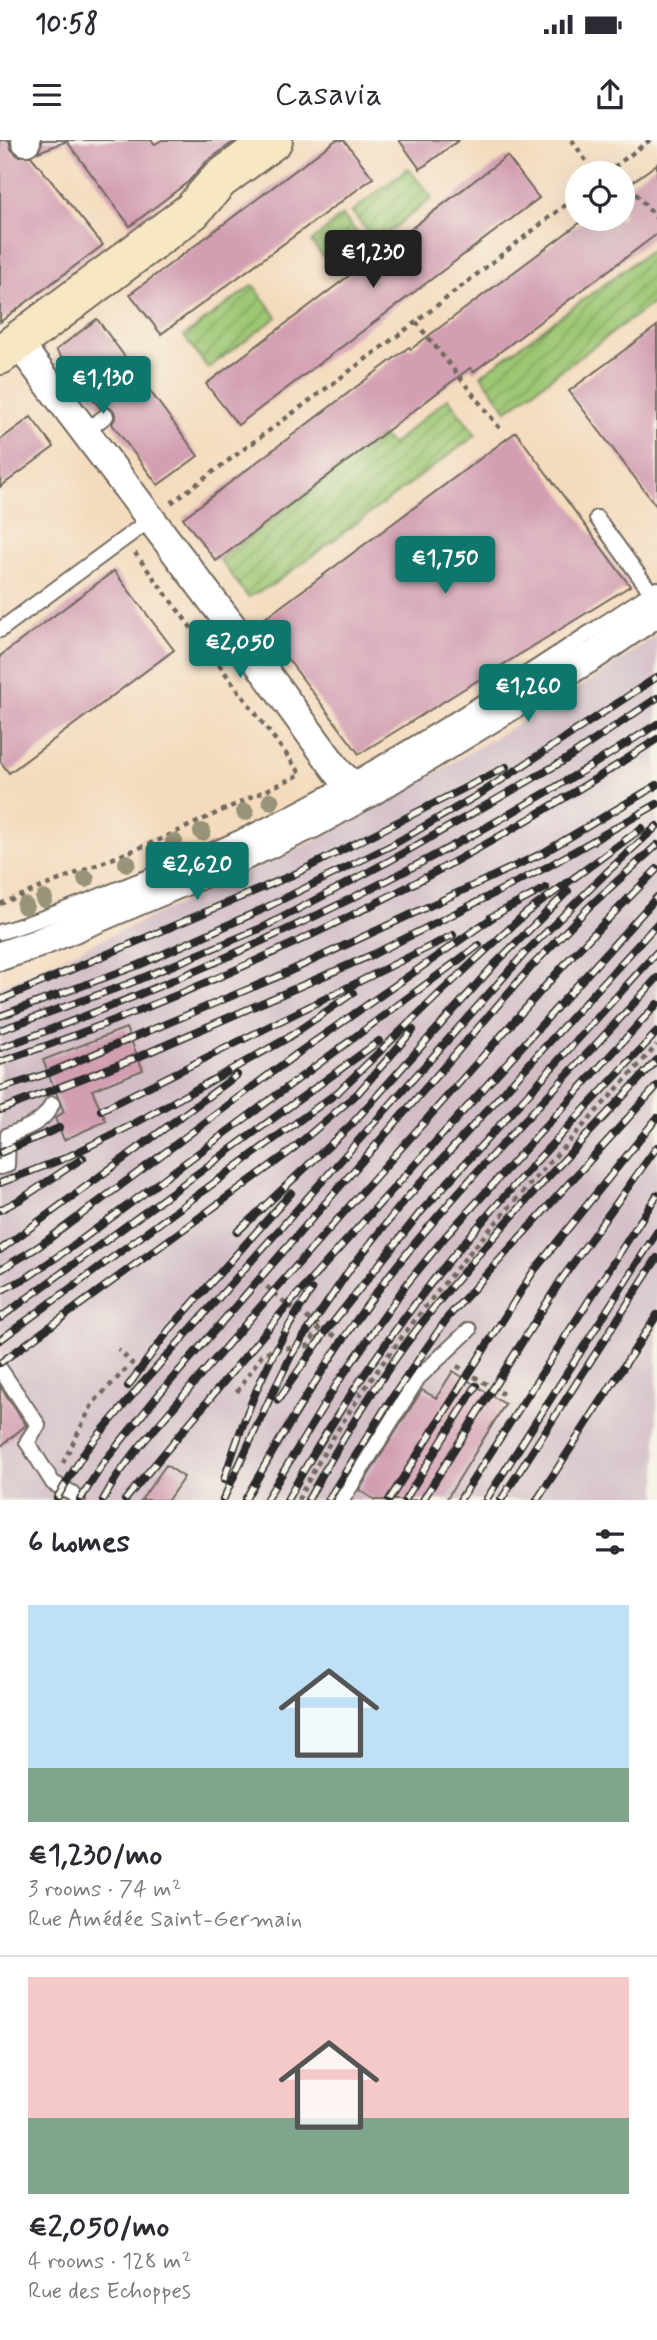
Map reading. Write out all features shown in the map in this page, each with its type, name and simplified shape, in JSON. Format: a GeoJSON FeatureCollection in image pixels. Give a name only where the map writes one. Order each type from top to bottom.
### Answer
{"type":"FeatureCollection","features":[{"type":"Feature","properties":{"kind":"street"},"geometry":{"type":"LineString","coordinates":[[273,140],[219,180],[192,211],[9,349],[95,424],[151,519],[338,773],[360,787]]}},
{"type":"Feature","properties":{"kind":"street"},"geometry":{"type":"LineString","coordinates":[[0,956],[36,944],[239,858],[314,822],[360,787],[594,655],[656,598]]}},
{"type":"Feature","properties":{"kind":"lane"},"geometry":{"type":"LineString","coordinates":[[597,518],[656,598]]}},
{"type":"Feature","properties":{"kind":"lane"},"geometry":{"type":"LineString","coordinates":[[0,629],[151,519]]}},
{"type":"Feature","properties":{"kind":"lane"},"geometry":{"type":"LineString","coordinates":[[0,932],[129,885],[360,787]]}},
{"type":"Feature","properties":{"kind":"lane"},"geometry":{"type":"LineString","coordinates":[[0,1167],[6,1165],[4,1136],[38,1122],[47,1115],[52,1104]]}},
{"type":"Feature","properties":{"kind":"lane"},"geometry":{"type":"LineString","coordinates":[[342,1500],[418,1378],[469,1330]]}},
{"type":"Feature","properties":{"kind":"lane"},"geometry":{"type":"LineString","coordinates":[[0,1369],[38,1425],[27,1442],[53,1483],[72,1493],[78,1500]]}},
{"type":"Feature","properties":{"kind":"path"},"geometry":{"type":"LineString","coordinates":[[572,140],[586,161]]}},
{"type":"Feature","properties":{"kind":"path"},"geometry":{"type":"LineString","coordinates":[[622,161],[650,140]]}},
{"type":"Feature","properties":{"kind":"path"},"geometry":{"type":"LineString","coordinates":[[635,192],[657,219]]}},
{"type":"Feature","properties":{"kind":"path"},"geometry":{"type":"LineString","coordinates":[[151,519],[416,322],[565,205]]}},
{"type":"Feature","properties":{"kind":"path"},"geometry":{"type":"LineString","coordinates":[[416,322],[502,431]]}},
{"type":"Feature","properties":{"kind":"path"},"geometry":{"type":"LineString","coordinates":[[0,904],[161,839],[301,774],[123,539]]}},
{"type":"Feature","properties":{"kind":"path"},"geometry":{"type":"LineString","coordinates":[[298,1500],[355,1404],[427,1304],[488,1231],[657,1045]]}},
{"type":"Feature","properties":{"kind":"path"},"geometry":{"type":"LineString","coordinates":[[259,1280],[288,1305],[336,1337]]}},
{"type":"Feature","properties":{"kind":"path"},"geometry":{"type":"LineString","coordinates":[[237,1392],[263,1353],[308,1346],[321,1325]]}},
{"type":"Feature","properties":{"kind":"path"},"geometry":{"type":"LineString","coordinates":[[53,1483],[93,1403],[132,1363],[118,1349]]}},
{"type":"Feature","properties":{"kind":"shaded area"},"geometry":{"type":"Polygon","coordinates":[[[657,635],[657,1500],[0,1500],[0,987],[318,839],[389,802],[588,683],[657,635]]]}},
{"type":"Feature","properties":{"kind":"green space"},"geometry":{"type":"Polygon","coordinates":[[[408,168],[432,198],[376,242],[352,212],[408,168]]]}},
{"type":"Feature","properties":{"kind":"green space"},"geometry":{"type":"Polygon","coordinates":[[[342,215],[369,247],[338,274],[311,242],[342,215]]]}},
{"type":"Feature","properties":{"kind":"green space"},"geometry":{"type":"Polygon","coordinates":[[[655,247],[657,300],[507,410],[481,375],[655,247]]]}},
{"type":"Feature","properties":{"kind":"green space"},"geometry":{"type":"Polygon","coordinates":[[[253,285],[277,317],[208,368],[184,336],[253,285]]]}},
{"type":"Feature","properties":{"kind":"green space"},"geometry":{"type":"Polygon","coordinates":[[[448,398],[476,435],[274,584],[248,597],[219,559],[382,435],[391,445],[448,398]]]}},
{"type":"Feature","properties":{"kind":"building"},"geometry":{"type":"Polygon","coordinates":[[[0,140],[9,140],[11,149],[18,156],[31,156],[103,245],[0,322],[0,140]]]}},
{"type":"Feature","properties":{"kind":"building"},"geometry":{"type":"Polygon","coordinates":[[[43,140],[64,140],[65,142],[38,152],[43,140]]]}},
{"type":"Feature","properties":{"kind":"building"},"geometry":{"type":"Polygon","coordinates":[[[66,140],[151,140],[155,144],[162,140],[236,140],[206,162],[188,182],[130,226],[66,140]]]}},
{"type":"Feature","properties":{"kind":"building"},"geometry":{"type":"Polygon","coordinates":[[[336,140],[344,140],[373,178],[161,334],[130,294],[336,140]]]}},
{"type":"Feature","properties":{"kind":"building"},"geometry":{"type":"Polygon","coordinates":[[[399,140],[459,140],[420,169],[399,140]]]}},
{"type":"Feature","properties":{"kind":"building"},"geometry":{"type":"Polygon","coordinates":[[[507,156],[539,198],[238,425],[206,384],[507,156]]]}},
{"type":"Feature","properties":{"kind":"building"},"geometry":{"type":"Polygon","coordinates":[[[657,164],[657,234],[473,372],[470,368],[216,561],[183,518],[409,347],[411,349],[569,231],[635,231],[635,180],[657,164]]]}},
{"type":"Feature","properties":{"kind":"building"},"geometry":{"type":"Polygon","coordinates":[[[97,319],[198,456],[158,485],[112,424],[116,416],[113,410],[106,406],[100,408],[56,350],[97,319]]]}},
{"type":"Feature","properties":{"kind":"building"},"geometry":{"type":"Polygon","coordinates":[[[657,326],[657,507],[569,391],[657,326]]]}},
{"type":"Feature","properties":{"kind":"building"},"geometry":{"type":"Polygon","coordinates":[[[31,417],[54,447],[0,487],[0,440],[31,417]]]}},
{"type":"Feature","properties":{"kind":"building"},"geometry":{"type":"Polygon","coordinates":[[[516,432],[630,586],[359,754],[260,622],[516,432]]]}},
{"type":"Feature","properties":{"kind":"building"},"geometry":{"type":"Polygon","coordinates":[[[114,571],[174,650],[9,773],[0,761],[0,656],[114,571]]]}},
{"type":"Feature","properties":{"kind":"building"},"geometry":{"type":"Polygon","coordinates":[[[126,1028],[143,1070],[92,1090],[106,1121],[64,1140],[55,1118],[64,1112],[43,1060],[126,1028]]]}},
{"type":"Feature","properties":{"kind":"building"},"geometry":{"type":"Polygon","coordinates":[[[453,1371],[505,1404],[446,1500],[375,1500],[359,1490],[422,1390],[436,1398],[453,1371]]]}},
{"type":"Feature","properties":{"kind":"building"},"geometry":{"type":"Polygon","coordinates":[[[0,1386],[26,1425],[0,1447],[0,1386]]]}},
{"type":"Feature","properties":{"kind":"building"},"geometry":{"type":"Polygon","coordinates":[[[166,1465],[184,1477],[168,1500],[141,1500],[166,1465]]]}},
{"type":"Feature","properties":{"kind":"railway"},"geometry":{"type":"LineString","coordinates":[[0,1016],[139,965],[261,910],[394,844],[483,792],[657,677]]}},
{"type":"Feature","properties":{"kind":"railway"},"geometry":{"type":"LineString","coordinates":[[0,1030],[128,984],[264,927],[391,860],[565,760],[657,698]]}},
{"type":"Feature","properties":{"kind":"railway"},"geometry":{"type":"LineString","coordinates":[[0,1048],[171,981],[338,905],[420,864],[500,819],[657,724]]}},
{"type":"Feature","properties":{"kind":"railway"},"geometry":{"type":"LineString","coordinates":[[0,1062],[171,997],[339,922],[501,835],[657,739]]}},
{"type":"Feature","properties":{"kind":"railway"},"geometry":{"type":"LineString","coordinates":[[0,1000],[297,873],[506,767]]}},
{"type":"Feature","properties":{"kind":"railway"},"geometry":{"type":"LineString","coordinates":[[0,1089],[49,1073],[277,977],[543,853],[657,785]]}},
{"type":"Feature","properties":{"kind":"railway"},"geometry":{"type":"LineString","coordinates":[[0,1110],[138,1057],[374,954],[547,867],[657,804]]}},
{"type":"Feature","properties":{"kind":"railway"},"geometry":{"type":"LineString","coordinates":[[57,1498],[86,1450],[142,1384],[525,953],[657,826]]}},
{"type":"Feature","properties":{"kind":"railway"},"geometry":{"type":"LineString","coordinates":[[0,1340],[338,1092],[526,913],[642,828]]}},
{"type":"Feature","properties":{"kind":"railway"},"geometry":{"type":"LineString","coordinates":[[80,1500],[104,1462],[160,1393],[531,967],[590,906],[657,845]]}},
{"type":"Feature","properties":{"kind":"railway"},"geometry":{"type":"LineString","coordinates":[[103,1500],[140,1446],[273,1292],[573,955],[657,869]]}},
{"type":"Feature","properties":{"kind":"railway"},"geometry":{"type":"LineString","coordinates":[[491,917],[546,888]]}},
{"type":"Feature","properties":{"kind":"railway"},"geometry":{"type":"LineString","coordinates":[[237,1232],[351,1125],[494,965],[568,891]]}},
{"type":"Feature","properties":{"kind":"railway"},"geometry":{"type":"LineString","coordinates":[[125,1500],[288,1305],[657,897]]}},
{"type":"Feature","properties":{"kind":"railway"},"geometry":{"type":"LineString","coordinates":[[0,1270],[38,1247],[298,1053],[499,913]]}},
{"type":"Feature","properties":{"kind":"railway"},"geometry":{"type":"LineString","coordinates":[[223,1500],[292,1354],[350,1269],[405,1200],[657,924]]}},
{"type":"Feature","properties":{"kind":"railway"},"geometry":{"type":"LineString","coordinates":[[101,1110],[453,935]]}},
{"type":"Feature","properties":{"kind":"railway"},"geometry":{"type":"LineString","coordinates":[[0,1291],[28,1277],[77,1243],[479,945]]}},
{"type":"Feature","properties":{"kind":"railway"},"geometry":{"type":"LineString","coordinates":[[278,1400],[327,1330],[419,1214],[657,952]]}},
{"type":"Feature","properties":{"kind":"railway"},"geometry":{"type":"LineString","coordinates":[[245,1500],[314,1384],[391,1273],[488,1160],[657,978]]}},
{"type":"Feature","properties":{"kind":"railway"},"geometry":{"type":"LineString","coordinates":[[0,1183],[63,1159],[130,1126],[286,1039],[353,993]]}},
{"type":"Feature","properties":{"kind":"railway"},"geometry":{"type":"LineString","coordinates":[[266,1500],[338,1382],[406,1285],[445,1237],[657,1004]]}},
{"type":"Feature","properties":{"kind":"railway"},"geometry":{"type":"LineString","coordinates":[[0,1363],[288,1153],[358,1093],[413,1030]]}},
{"type":"Feature","properties":{"kind":"railway"},"geometry":{"type":"LineString","coordinates":[[287,1500],[357,1386],[435,1278],[516,1184],[657,1032]]}},
{"type":"Feature","properties":{"kind":"railway"},"geometry":{"type":"LineString","coordinates":[[0,1318],[379,1041]]}},
{"type":"Feature","properties":{"kind":"railway"},"geometry":{"type":"LineString","coordinates":[[308,1500],[368,1400],[436,1305],[517,1211],[657,1060]]}},
{"type":"Feature","properties":{"kind":"railway"},"geometry":{"type":"LineString","coordinates":[[0,1250],[237,1075]]}},
{"type":"Feature","properties":{"kind":"railway"},"geometry":{"type":"LineString","coordinates":[[328,1500],[387,1405],[448,1317],[657,1086]]}},
{"type":"Feature","properties":{"kind":"railway"},"geometry":{"type":"LineString","coordinates":[[389,1500],[533,1272],[657,1118]]}},
{"type":"Feature","properties":{"kind":"railway"},"geometry":{"type":"LineString","coordinates":[[0,1153],[59,1128]]}},
{"type":"Feature","properties":{"kind":"railway"},"geometry":{"type":"LineString","coordinates":[[423,1500],[561,1280],[657,1147]]}},
{"type":"Feature","properties":{"kind":"railway"},"geometry":{"type":"LineString","coordinates":[[0,1210],[83,1158]]}},
{"type":"Feature","properties":{"kind":"railway"},"geometry":{"type":"LineString","coordinates":[[128,1386],[169,1330],[291,1193]]}},
{"type":"Feature","properties":{"kind":"railway"},"geometry":{"type":"LineString","coordinates":[[460,1500],[657,1195]]}},
{"type":"Feature","properties":{"kind":"railway"},"geometry":{"type":"LineString","coordinates":[[486,1500],[657,1232]]}},
{"type":"Feature","properties":{"kind":"railway"},"geometry":{"type":"LineString","coordinates":[[501,1500],[657,1258]]}},
{"type":"Feature","properties":{"kind":"railway"},"geometry":{"type":"LineString","coordinates":[[224,1480],[260,1381],[312,1290]]}},
{"type":"Feature","properties":{"kind":"railway"},"geometry":{"type":"LineString","coordinates":[[537,1500],[657,1315]]}},
{"type":"Feature","properties":{"kind":"railway"},"geometry":{"type":"LineString","coordinates":[[405,1500],[476,1386]]}}]}
